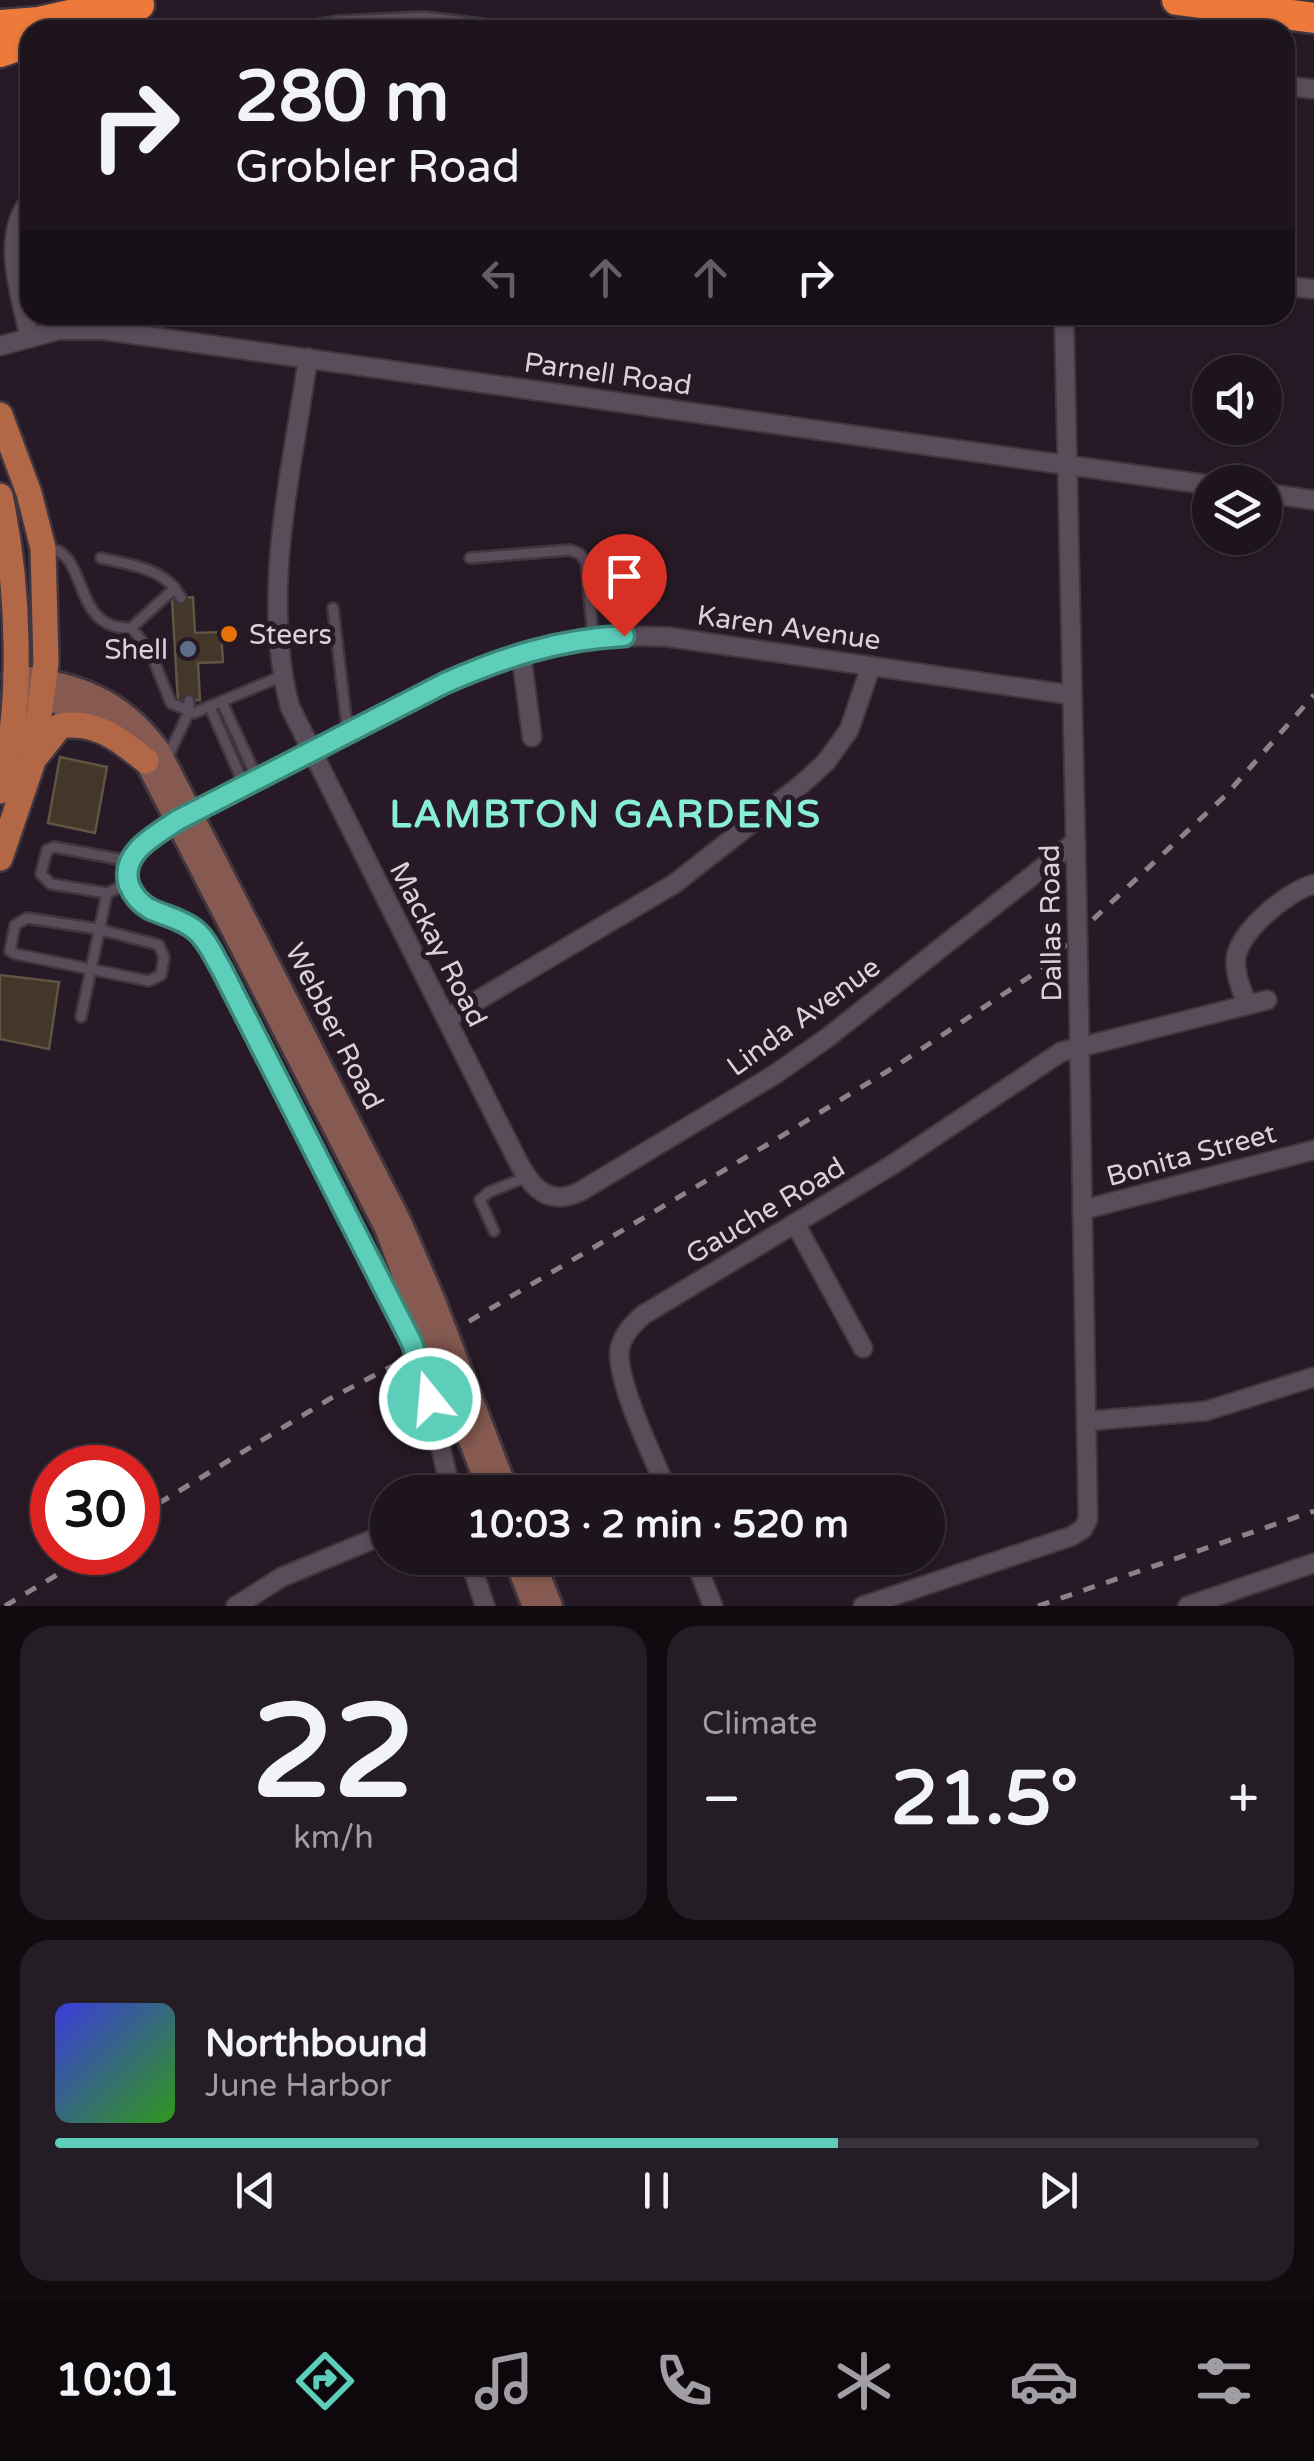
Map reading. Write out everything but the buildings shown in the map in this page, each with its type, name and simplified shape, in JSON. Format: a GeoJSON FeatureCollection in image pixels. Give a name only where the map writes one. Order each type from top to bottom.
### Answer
{"type":"FeatureCollection","features":[{"type":"Feature","properties":{"kind":"highway"},"geometry":{"type":"LineString","coordinates":[[1178,0],[1314,18]]}},
{"type":"Feature","properties":{"kind":"highway"},"geometry":{"type":"LineString","coordinates":[[48,20],[118,4],[147,3]]}},
{"type":"Feature","properties":{"kind":"highway"},"geometry":{"type":"LineString","coordinates":[[97,20],[147,3]]}},
{"type":"Feature","properties":{"kind":"main road"},"geometry":{"type":"LineString","coordinates":[[0,415],[29,493],[46,568],[43,689],[32,761],[0,858]]}},
{"type":"Feature","properties":{"kind":"main road"},"geometry":{"type":"LineString","coordinates":[[0,496],[14,580],[14,685],[10,739],[0,791]]}},
{"type":"Feature","properties":{"kind":"main road","name":"Webber Road"},"geometry":{"type":"LineString","coordinates":[[14,685],[43,689],[107,722],[156,761],[426,1307],[442,1370],[483,1475]]}},
{"type":"Feature","properties":{"kind":"main road"},"geometry":{"type":"LineString","coordinates":[[32,761],[60,726],[81,724],[109,733],[156,761]]}},
{"type":"Feature","properties":{"kind":"main road","name":"Webber Road"},"geometry":{"type":"LineString","coordinates":[[442,1370],[499,1475]]}},
{"type":"Feature","properties":{"kind":"main road"},"geometry":{"type":"LineString","coordinates":[[522,1575],[534,1606]]}},
{"type":"Feature","properties":{"kind":"main road"},"geometry":{"type":"LineString","coordinates":[[539,1575],[551,1606]]}},
{"type":"Feature","properties":{"kind":"street"},"geometry":{"type":"LineString","coordinates":[[20,215],[14,224],[11,246],[20,290]]}},
{"type":"Feature","properties":{"kind":"street"},"geometry":{"type":"LineString","coordinates":[[27,325],[30,338]]}},
{"type":"Feature","properties":{"kind":"street","name":"Dallas Road"},"geometry":{"type":"LineString","coordinates":[[863,1606],[1072,1536],[1088,1516],[1064,325]]}},
{"type":"Feature","properties":{"kind":"street","name":"Parnell Road"},"geometry":{"type":"LineString","coordinates":[[0,346],[59,330],[87,328],[1192,482]]}},
{"type":"Feature","properties":{"kind":"street","name":"Mackay Road"},"geometry":{"type":"LineString","coordinates":[[308,358],[278,587],[277,627],[290,707],[527,1177],[543,1194]]}},
{"type":"Feature","properties":{"kind":"street"},"geometry":{"type":"LineString","coordinates":[[1282,495],[1314,500]]}},
{"type":"Feature","properties":{"kind":"street","name":"Karen Avenue"},"geometry":{"type":"LineString","coordinates":[[130,861],[150,839],[185,816],[445,683],[521,653],[593,638],[668,638],[1072,695]]}},
{"type":"Feature","properties":{"kind":"street"},"geometry":{"type":"LineString","coordinates":[[521,653],[532,737]]}},
{"type":"Feature","properties":{"kind":"street"},"geometry":{"type":"LineString","coordinates":[[446,1019],[674,884],[802,784],[826,762],[850,730],[872,666]]}},
{"type":"Feature","properties":{"kind":"street","name":"Linda Avenue"},"geometry":{"type":"LineString","coordinates":[[543,1194],[566,1198],[582,1191],[774,1074],[866,1008],[1076,840]]}},
{"type":"Feature","properties":{"kind":"street"},"geometry":{"type":"LineString","coordinates":[[130,861],[128,883],[144,906],[192,928],[206,942],[412,1343],[442,1370],[450,1475]]}},
{"type":"Feature","properties":{"kind":"street"},"geometry":{"type":"LineString","coordinates":[[1246,1004],[1235,964],[1240,946],[1284,899],[1314,884]]}},
{"type":"Feature","properties":{"kind":"street","name":"Gauche Road"},"geometry":{"type":"LineString","coordinates":[[661,1475],[622,1373],[622,1342],[643,1315],[892,1165],[1061,1052],[1267,1000]]}},
{"type":"Feature","properties":{"kind":"street","name":"Bonita Street"},"geometry":{"type":"LineString","coordinates":[[1082,1210],[1314,1150]]}},
{"type":"Feature","properties":{"kind":"street"},"geometry":{"type":"LineString","coordinates":[[796,1223],[863,1348]]}},
{"type":"Feature","properties":{"kind":"street"},"geometry":{"type":"LineString","coordinates":[[1088,1421],[1206,1411],[1314,1377]]}},
{"type":"Feature","properties":{"kind":"street"},"geometry":{"type":"LineString","coordinates":[[236,1606],[282,1578],[370,1541]]}},
{"type":"Feature","properties":{"kind":"street"},"geometry":{"type":"LineString","coordinates":[[1188,1606],[1314,1563]]}},
{"type":"Feature","properties":{"kind":"street"},"geometry":{"type":"LineString","coordinates":[[475,1575],[485,1606]]}},
{"type":"Feature","properties":{"kind":"street"},"geometry":{"type":"LineString","coordinates":[[701,1575],[713,1606]]}},
{"type":"Feature","properties":{"kind":"lane"},"geometry":{"type":"LineString","coordinates":[[396,20],[442,20]]}},
{"type":"Feature","properties":{"kind":"lane"},"geometry":{"type":"LineString","coordinates":[[43,548],[57,548],[66,557],[95,616],[112,629],[131,628],[178,593],[148,569],[101,558]]}},
{"type":"Feature","properties":{"kind":"lane"},"geometry":{"type":"LineString","coordinates":[[470,558],[570,550],[580,554],[586,562],[593,638]]}},
{"type":"Feature","properties":{"kind":"lane"},"geometry":{"type":"LineString","coordinates":[[333,608],[348,734]]}},
{"type":"Feature","properties":{"kind":"lane"},"geometry":{"type":"LineString","coordinates":[[131,628],[150,651],[172,703],[189,706],[194,713],[282,676]]}},
{"type":"Feature","properties":{"kind":"lane"},"geometry":{"type":"LineString","coordinates":[[222,702],[251,782]]}},
{"type":"Feature","properties":{"kind":"lane"},"geometry":{"type":"LineString","coordinates":[[156,761],[189,706]]}},
{"type":"Feature","properties":{"kind":"lane"},"geometry":{"type":"LineString","coordinates":[[210,707],[251,782]]}},
{"type":"Feature","properties":{"kind":"lane"},"geometry":{"type":"LineString","coordinates":[[128,883],[107,894],[51,884],[41,874],[48,850],[54,847],[130,861]]}},
{"type":"Feature","properties":{"kind":"lane"},"geometry":{"type":"LineString","coordinates":[[81,1017],[107,894]]}},
{"type":"Feature","properties":{"kind":"lane"},"geometry":{"type":"LineString","coordinates":[[28,918],[98,929],[159,945],[164,956],[162,975],[148,981],[10,950],[15,926],[28,918]]}},
{"type":"Feature","properties":{"kind":"lane"},"geometry":{"type":"LineString","coordinates":[[494,1231],[480,1200],[489,1192],[527,1177]]}},
{"type":"Feature","properties":{"kind":"railway"},"geometry":{"type":"LineString","coordinates":[[160,1503],[333,1397],[402,1361],[770,1143],[896,1066],[1038,971],[1226,795],[1314,695]]}},
{"type":"Feature","properties":{"kind":"railway"},"geometry":{"type":"LineString","coordinates":[[1038,1606],[1314,1511]]}},
{"type":"Feature","properties":{"kind":"railway"},"geometry":{"type":"LineString","coordinates":[[5,1606],[57,1575]]}},
{"type":"Feature","properties":{"kind":"place","name":"Steers"},"geometry":{"type":"Point","coordinates":[229,634]}},
{"type":"Feature","properties":{"kind":"place","name":"Shell"},"geometry":{"type":"Point","coordinates":[188,649]}},
{"type":"Feature","properties":{"kind":"district","name":"LAMBTON GARDENS"},"geometry":{"type":"Point","coordinates":[606,814]}},
{"type":"Feature","properties":{"kind":"route"},"geometry":{"type":"LineString","coordinates":[[430,1399],[412,1343],[221,968],[198,932],[138,900],[128,883],[128,868],[140,848],[178,820],[445,683],[488,664],[559,642],[624,636]]}}]}
